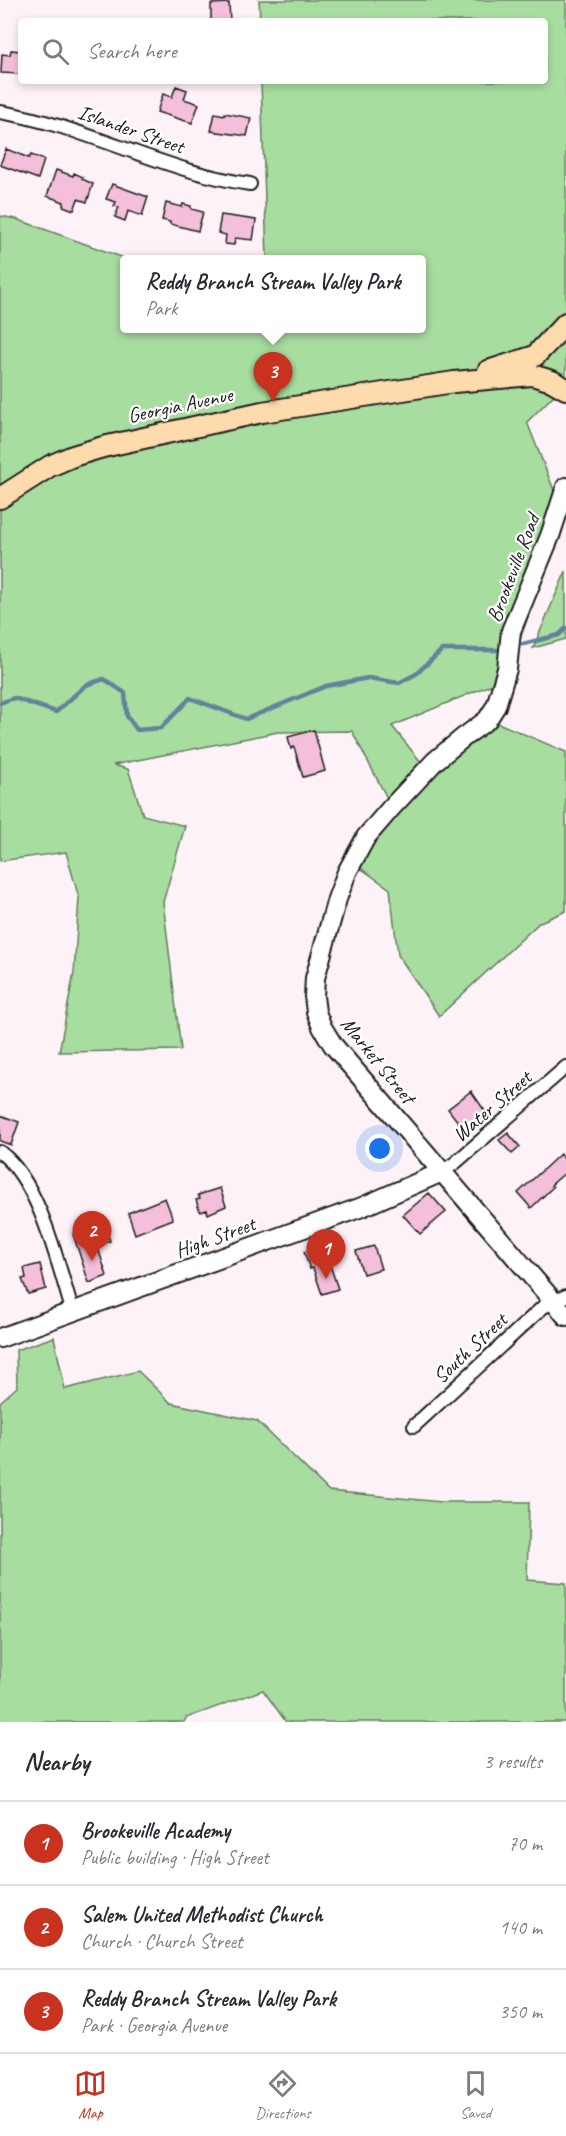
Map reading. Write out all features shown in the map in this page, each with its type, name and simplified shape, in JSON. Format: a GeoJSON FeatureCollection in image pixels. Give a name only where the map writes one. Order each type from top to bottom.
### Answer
{"type":"FeatureCollection","features":[{"type":"Feature","properties":{"kind":"main road","name":"Georgia Avenue"},"geometry":{"type":"LineString","coordinates":[[454,382],[535,356],[560,330]]}},
{"type":"Feature","properties":{"kind":"main road","name":"Georgia Avenue"},"geometry":{"type":"LineString","coordinates":[[560,330],[549,349],[549,363],[554,376],[564,388]]}},
{"type":"Feature","properties":{"kind":"main road","name":"Georgia Avenue"},"geometry":{"type":"LineString","coordinates":[[0,498],[50,466],[73,456],[262,412],[454,382],[532,375],[552,381],[564,388]]}},
{"type":"Feature","properties":{"kind":"main road","name":"Brookeville Road"},"geometry":{"type":"LineString","coordinates":[[500,693],[507,669],[511,631],[550,536],[565,491],[566,476]]}},
{"type":"Feature","properties":{"kind":"main road","name":"Market Street"},"geometry":{"type":"LineString","coordinates":[[500,693],[496,706],[487,720],[435,761],[366,837],[351,864],[337,899],[315,978],[314,996],[316,1012],[333,1045],[442,1172],[562,1305]]}},
{"type":"Feature","properties":{"kind":"main road","name":"High Street"},"geometry":{"type":"LineString","coordinates":[[0,1338],[362,1207],[442,1172]]}},
{"type":"Feature","properties":{"kind":"street","name":"Islander Street"},"geometry":{"type":"LineString","coordinates":[[0,112],[39,119],[158,160],[231,181],[250,183]]}},
{"type":"Feature","properties":{"kind":"street","name":"Water Street"},"geometry":{"type":"LineString","coordinates":[[442,1172],[566,1067]]}},
{"type":"Feature","properties":{"kind":"street"},"geometry":{"type":"LineString","coordinates":[[0,1152],[13,1162],[39,1207],[74,1313]]}},
{"type":"Feature","properties":{"kind":"street","name":"South Street"},"geometry":{"type":"LineString","coordinates":[[414,1426],[543,1307],[562,1305]]}},
{"type":"Feature","properties":{"kind":"green space"},"geometry":{"type":"Polygon","coordinates":[[[259,0],[566,0],[566,383],[527,422],[563,513],[507,678],[392,726],[421,762],[387,798],[352,731],[278,732],[113,765],[128,769],[143,815],[185,826],[163,902],[181,1050],[59,1052],[74,973],[79,898],[66,852],[0,861],[0,216],[16,219],[120,256],[120,333],[426,333],[426,255],[267,255],[261,84],[548,84],[548,18],[260,18],[259,0]]]}},
{"type":"Feature","properties":{"kind":"green space"},"geometry":{"type":"Polygon","coordinates":[[[566,571],[566,639],[533,648],[566,571]]]}},
{"type":"Feature","properties":{"kind":"green space"},"geometry":{"type":"Polygon","coordinates":[[[498,723],[566,752],[566,911],[540,922],[439,1016],[398,955],[390,889],[359,867],[386,826],[420,787],[458,752],[498,723]]]}},
{"type":"Feature","properties":{"kind":"green space"},"geometry":{"type":"Polygon","coordinates":[[[54,1337],[65,1389],[138,1371],[171,1403],[257,1421],[329,1491],[441,1502],[529,1502],[527,1580],[566,1583],[566,1722],[286,1722],[263,1690],[186,1718],[184,1722],[0,1722],[0,1402],[17,1387],[16,1350],[54,1337]]]}},
{"type":"Feature","properties":{"kind":"building"},"geometry":{"type":"Polygon","coordinates":[[[229,3],[230,18],[211,18],[211,4],[229,3]]]}},
{"type":"Feature","properties":{"kind":"building"},"geometry":{"type":"Polygon","coordinates":[[[11,50],[18,51],[18,74],[1,73],[2,54],[10,55],[11,50]]]}},
{"type":"Feature","properties":{"kind":"building"},"geometry":{"type":"Polygon","coordinates":[[[176,86],[187,90],[184,99],[199,104],[192,123],[157,112],[163,94],[172,97],[176,86]]]}},
{"type":"Feature","properties":{"kind":"building"},"geometry":{"type":"Polygon","coordinates":[[[215,113],[251,118],[247,136],[211,131],[215,113]]]}},
{"type":"Feature","properties":{"kind":"building"},"geometry":{"type":"Polygon","coordinates":[[[6,149],[29,158],[31,155],[44,160],[38,179],[0,165],[6,149]]]}},
{"type":"Feature","properties":{"kind":"building"},"geometry":{"type":"Polygon","coordinates":[[[56,170],[73,176],[74,173],[93,184],[87,202],[78,199],[74,210],[63,206],[64,202],[47,196],[56,170]]]}},
{"type":"Feature","properties":{"kind":"building"},"geometry":{"type":"Polygon","coordinates":[[[112,184],[148,197],[142,216],[128,211],[125,221],[115,217],[119,207],[114,206],[116,202],[106,199],[112,184]]]}},
{"type":"Feature","properties":{"kind":"building"},"geometry":{"type":"Polygon","coordinates":[[[166,203],[182,207],[183,204],[203,212],[198,231],[162,220],[166,203]]]}},
{"type":"Feature","properties":{"kind":"building"},"geometry":{"type":"Polygon","coordinates":[[[221,215],[256,220],[253,240],[235,238],[234,245],[225,244],[226,235],[218,233],[221,215]]]}},
{"type":"Feature","properties":{"kind":"building"},"geometry":{"type":"Polygon","coordinates":[[[314,730],[325,771],[303,777],[294,747],[291,749],[288,737],[314,730]]]}},
{"type":"Feature","properties":{"kind":"building"},"geometry":{"type":"Polygon","coordinates":[[[471,1091],[487,1114],[465,1131],[448,1109],[471,1091]]]}},
{"type":"Feature","properties":{"kind":"building"},"geometry":{"type":"Polygon","coordinates":[[[0,1115],[19,1122],[11,1145],[0,1141],[0,1115]]]}},
{"type":"Feature","properties":{"kind":"building"},"geometry":{"type":"Polygon","coordinates":[[[508,1133],[520,1147],[512,1154],[499,1140],[508,1133]]]}},
{"type":"Feature","properties":{"kind":"building"},"geometry":{"type":"Polygon","coordinates":[[[560,1154],[566,1161],[566,1172],[531,1208],[518,1193],[560,1154]]]}},
{"type":"Feature","properties":{"kind":"building"},"geometry":{"type":"Polygon","coordinates":[[[220,1188],[226,1206],[208,1214],[207,1210],[200,1212],[196,1200],[200,1199],[198,1195],[220,1188]]]}},
{"type":"Feature","properties":{"kind":"building"},"geometry":{"type":"Polygon","coordinates":[[[429,1193],[446,1212],[420,1234],[403,1215],[429,1193]]]}},
{"type":"Feature","properties":{"kind":"building"},"geometry":{"type":"Polygon","coordinates":[[[165,1198],[173,1219],[135,1234],[128,1213],[165,1198]]]}},
{"type":"Feature","properties":{"kind":"building"},"geometry":{"type":"Polygon","coordinates":[[[104,1224],[110,1241],[97,1245],[107,1276],[89,1283],[73,1234],[104,1224]]]}},
{"type":"Feature","properties":{"kind":"building"},"geometry":{"type":"Polygon","coordinates":[[[327,1244],[333,1261],[329,1262],[338,1289],[322,1294],[313,1268],[310,1269],[304,1252],[327,1244]]]}},
{"type":"Feature","properties":{"kind":"building"},"geometry":{"type":"Polygon","coordinates":[[[374,1246],[381,1269],[363,1274],[356,1251],[374,1246]]]}},
{"type":"Feature","properties":{"kind":"building"},"geometry":{"type":"Polygon","coordinates":[[[40,1264],[46,1289],[28,1294],[22,1279],[26,1278],[24,1268],[40,1264]]]}},
{"type":"Feature","properties":{"kind":"waterway"},"geometry":{"type":"LineString","coordinates":[[523,644],[559,635],[566,628]]}},
{"type":"Feature","properties":{"kind":"waterway"},"geometry":{"type":"LineString","coordinates":[[0,703],[14,698],[56,712],[86,685],[104,679],[125,693],[127,716],[137,730],[161,728],[190,698],[246,719],[326,686],[368,678],[399,683],[416,674],[442,650],[497,650]]}},
{"type":"Feature","properties":{"kind":"place","name":"Reddy Branch Stream Valley Park"},"geometry":{"type":"Point","coordinates":[273,402]}},
{"type":"Feature","properties":{"kind":"place","name":"Salem United Methodist Church"},"geometry":{"type":"Point","coordinates":[92,1261]}},
{"type":"Feature","properties":{"kind":"place","name":"Brookeville Academy"},"geometry":{"type":"Point","coordinates":[326,1279]}}]}
